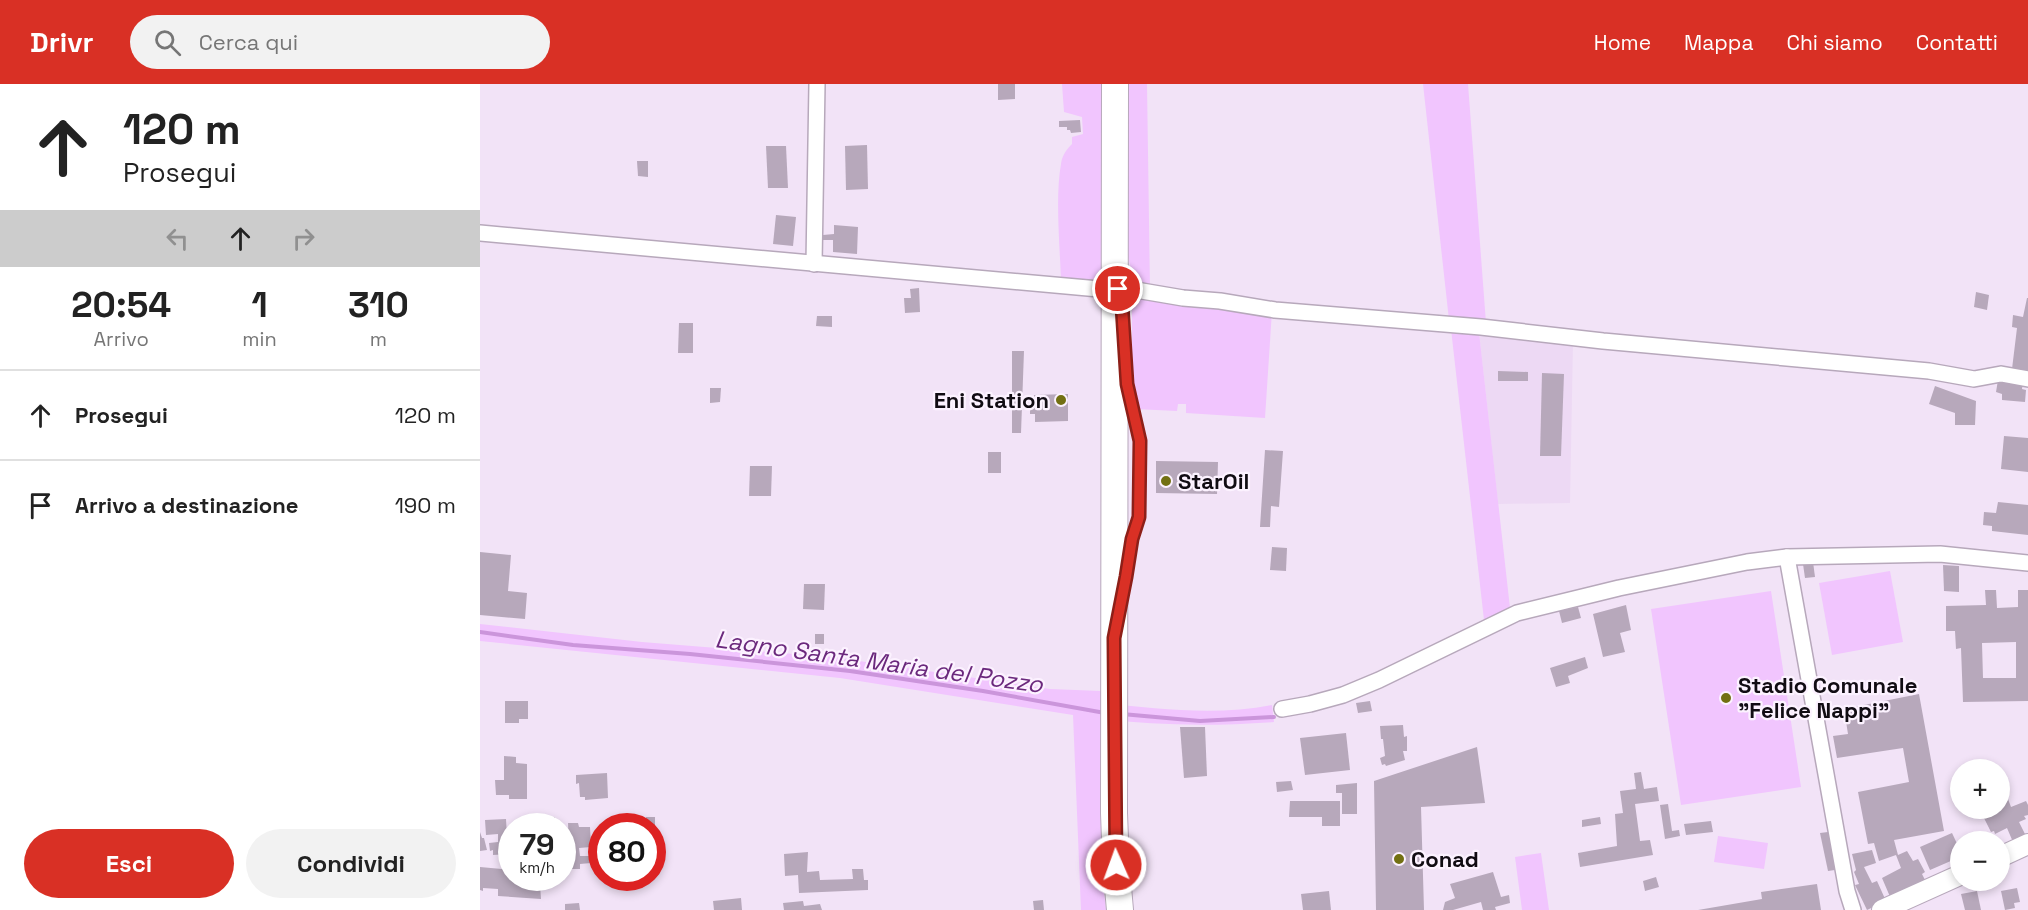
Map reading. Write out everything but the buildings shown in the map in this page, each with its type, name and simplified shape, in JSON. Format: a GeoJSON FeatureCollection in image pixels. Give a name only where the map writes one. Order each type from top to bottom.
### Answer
{"type":"FeatureCollection","features":[{"type":"Feature","properties":{"kind":"highway"},"geometry":{"type":"LineString","coordinates":[[1115,84],[1107,280],[1114,638],[1113,731],[1116,865],[1120,910]]}},
{"type":"Feature","properties":{"kind":"street"},"geometry":{"type":"LineString","coordinates":[[814,264],[817,84]]}},
{"type":"Feature","properties":{"kind":"street"},"geometry":{"type":"LineString","coordinates":[[480,233],[814,264],[1107,280]]}},
{"type":"Feature","properties":{"kind":"street"},"geometry":{"type":"LineString","coordinates":[[1136,290],[1275,310],[1481,327],[1603,341],[1929,371],[1974,379],[2001,374],[2028,379]]}},
{"type":"Feature","properties":{"kind":"street"},"geometry":{"type":"LineString","coordinates":[[1282,709],[1343,695],[1517,613],[1619,588],[1747,562],[1787,557],[1940,554],[2028,563]]}},
{"type":"Feature","properties":{"kind":"street"},"geometry":{"type":"LineString","coordinates":[[1787,557],[1847,891],[1853,910]]}},
{"type":"Feature","properties":{"kind":"street"},"geometry":{"type":"LineString","coordinates":[[2010,852],[2028,844]]}},
{"type":"Feature","properties":{"kind":"street"},"geometry":{"type":"LineString","coordinates":[[1882,910],[1950,879]]}},
{"type":"Feature","properties":{"kind":"lane"},"geometry":{"type":"LineString","coordinates":[[1107,280],[1122,306],[1123,327]]}},
{"type":"Feature","properties":{"kind":"lane"},"geometry":{"type":"LineString","coordinates":[[1114,638],[1132,539],[1139,517],[1140,441],[1130,404],[1126,369]]}},
{"type":"Feature","properties":{"kind":"shaded area"},"geometry":{"type":"Polygon","coordinates":[[[1062,84],[1104,84],[1104,286],[1061,281],[1059,177],[1062,158],[1072,144],[1072,137],[1083,134],[1082,117],[1064,112],[1062,84]]]}},
{"type":"Feature","properties":{"kind":"shaded area"},"geometry":{"type":"Polygon","coordinates":[[[1126,84],[1147,84],[1150,290],[1132,288],[1131,269],[1126,249],[1126,84]]]}},
{"type":"Feature","properties":{"kind":"shaded area"},"geometry":{"type":"Polygon","coordinates":[[[1423,84],[1468,84],[1486,323],[1449,320],[1423,84]]]}},
{"type":"Feature","properties":{"kind":"shaded area"},"geometry":{"type":"Polygon","coordinates":[[[1132,292],[1272,311],[1265,418],[1186,413],[1186,404],[1178,404],[1177,411],[1135,409],[1132,383],[1132,292]]]}},
{"type":"Feature","properties":{"kind":"shaded area"},"geometry":{"type":"Polygon","coordinates":[[[1451,329],[1479,332],[1510,608],[1484,620],[1451,329]]]}},
{"type":"Feature","properties":{"kind":"shaded area"},"geometry":{"type":"Polygon","coordinates":[[[1479,332],[1573,342],[1570,503],[1498,504],[1479,332]]]}},
{"type":"Feature","properties":{"kind":"shaded area"},"geometry":{"type":"Polygon","coordinates":[[[1890,571],[1903,642],[1832,655],[1819,583],[1890,571]]]}},
{"type":"Feature","properties":{"kind":"shaded area","name":"Stadio Comunale \"Felice Nappi\""},"geometry":{"type":"Polygon","coordinates":[[[1771,591],[1801,787],[1681,805],[1651,609],[1771,591]]]}},
{"type":"Feature","properties":{"kind":"shaded area"},"geometry":{"type":"Polygon","coordinates":[[[480,624],[642,642],[832,657],[1050,689],[1101,691],[1102,703],[1209,711],[1272,705],[1274,722],[1188,725],[1102,719],[1102,876],[1106,910],[1081,910],[1073,715],[840,678],[480,641],[480,624]]]}},
{"type":"Feature","properties":{"kind":"shaded area"},"geometry":{"type":"Polygon","coordinates":[[[1718,836],[1768,843],[1764,869],[1714,862],[1718,836]]]}},
{"type":"Feature","properties":{"kind":"shaded area"},"geometry":{"type":"Polygon","coordinates":[[[1541,853],[1549,910],[1522,910],[1515,857],[1541,853]]]}},
{"type":"Feature","properties":{"kind":"waterway","name":"Lagno Santa Maria del Pozzo"},"geometry":{"type":"LineString","coordinates":[[480,632],[573,645],[690,654],[850,671],[983,691],[1105,713]]}},
{"type":"Feature","properties":{"kind":"waterway","name":"Lagno Santa Maria del Pozzo"},"geometry":{"type":"LineString","coordinates":[[1122,714],[1200,721],[1274,717]]}},
{"type":"Feature","properties":{"kind":"place","name":"Eni Station"},"geometry":{"type":"Point","coordinates":[1061,400]}},
{"type":"Feature","properties":{"kind":"place","name":"StarOil"},"geometry":{"type":"Point","coordinates":[1166,481]}},
{"type":"Feature","properties":{"kind":"place","name":"Stadio Comunale \"Felice Nappi\""},"geometry":{"type":"Point","coordinates":[1726,698]}},
{"type":"Feature","properties":{"kind":"place","name":"Conad"},"geometry":{"type":"Point","coordinates":[1399,859]}},
{"type":"Feature","properties":{"kind":"route"},"geometry":{"type":"LineString","coordinates":[[1116,865],[1114,638],[1128,557],[1139,517],[1140,441],[1127,384],[1122,306],[1118,289]]}}]}
